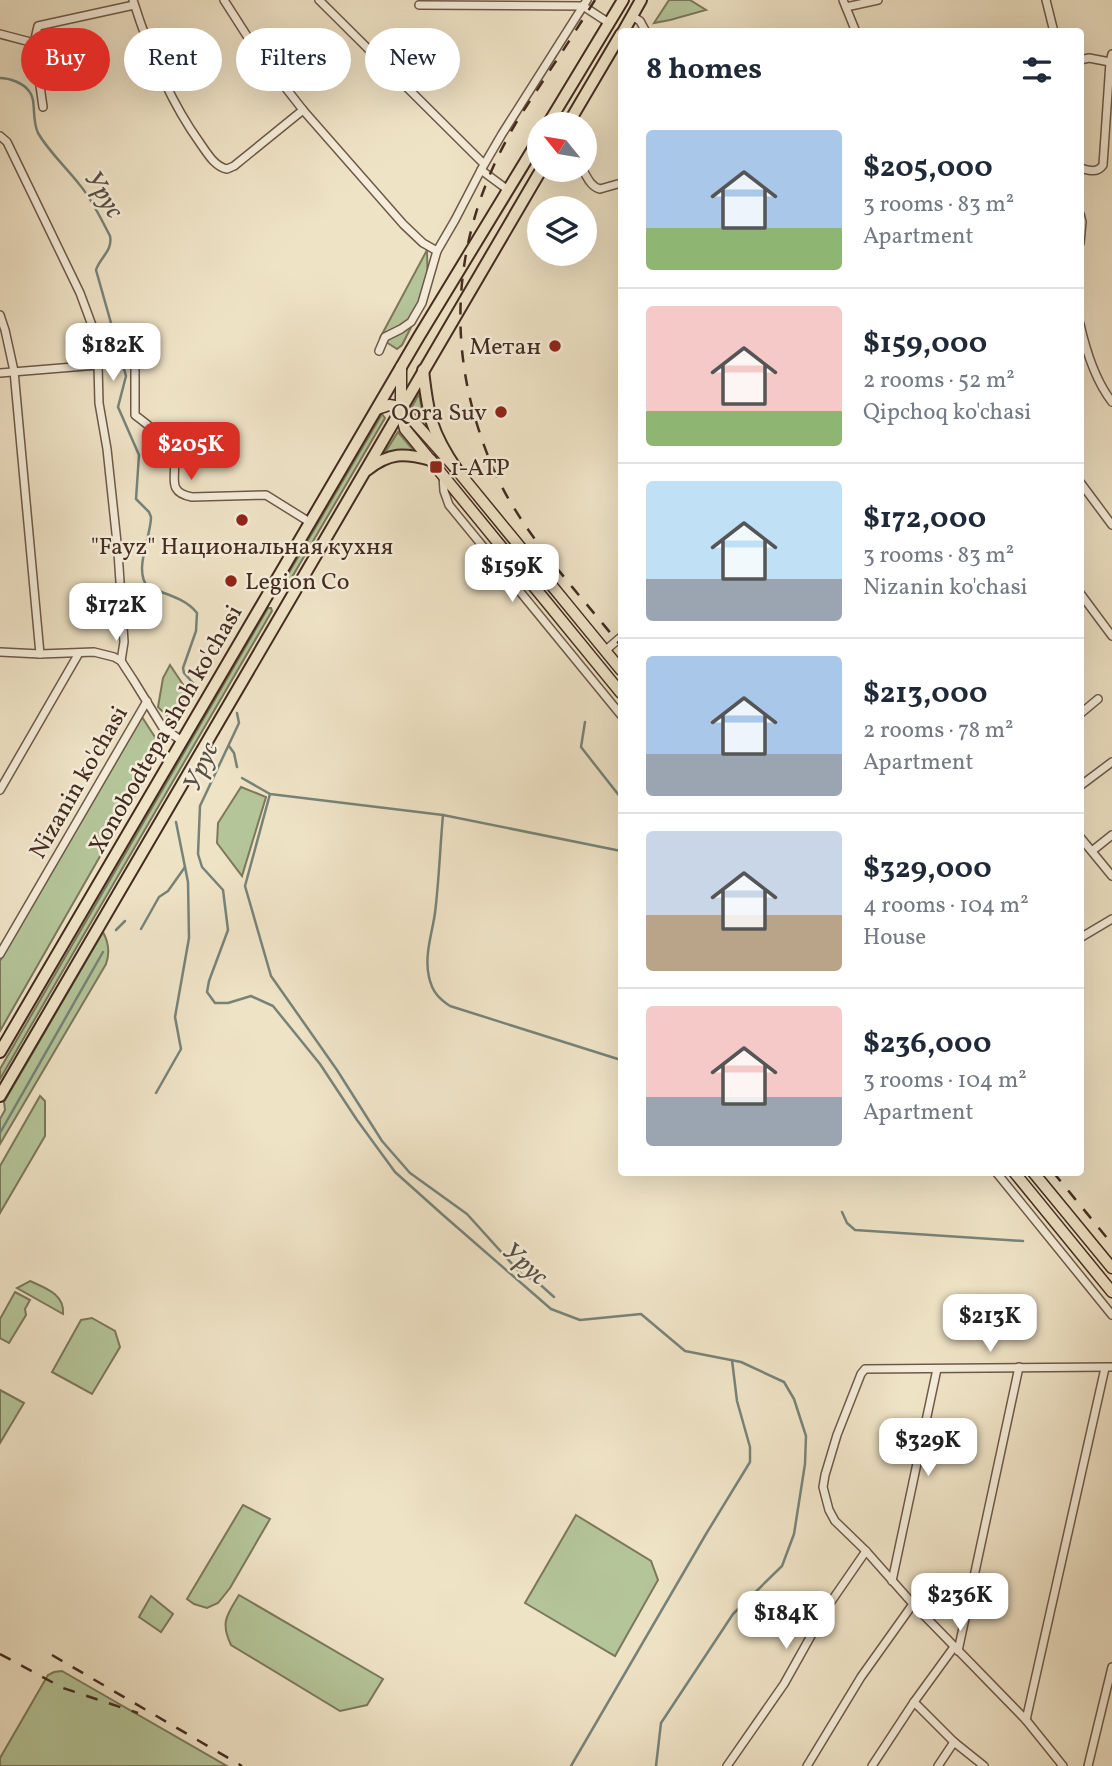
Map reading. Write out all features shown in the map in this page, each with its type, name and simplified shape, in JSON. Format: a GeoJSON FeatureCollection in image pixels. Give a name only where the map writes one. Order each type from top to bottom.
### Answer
{"type":"FeatureCollection","features":[{"type":"Feature","properties":{"kind":"highway"},"geometry":{"type":"LineString","coordinates":[[555,112],[623,0]]}},
{"type":"Feature","properties":{"kind":"highway"},"geometry":{"type":"LineString","coordinates":[[625,28],[641,0]]}},
{"type":"Feature","properties":{"kind":"highway"},"geometry":{"type":"LineString","coordinates":[[575,112],[618,40]]}},
{"type":"Feature","properties":{"kind":"highway","name":"Xonobodtepa shoh ko'chasi"},"geometry":{"type":"LineString","coordinates":[[0,1052],[401,366],[527,159]]}},
{"type":"Feature","properties":{"kind":"highway","name":"Xonobodtepa shoh ko'chasi"},"geometry":{"type":"LineString","coordinates":[[0,1096],[534,182]]}},
{"type":"Feature","properties":{"kind":"highway"},"geometry":{"type":"LineString","coordinates":[[421,374],[433,427],[457,470]]}},
{"type":"Feature","properties":{"kind":"highway"},"geometry":{"type":"LineString","coordinates":[[360,477],[390,456],[407,454],[431,460]]}},
{"type":"Feature","properties":{"kind":"highway"},"geometry":{"type":"LineString","coordinates":[[266,598],[278,598],[283,609]]}},
{"type":"Feature","properties":{"kind":"main road"},"geometry":{"type":"LineString","coordinates":[[421,374],[401,366],[401,407],[405,429],[618,689]]}},
{"type":"Feature","properties":{"kind":"main road"},"geometry":{"type":"LineString","coordinates":[[377,409],[389,405],[401,407],[457,470],[618,666]]}},
{"type":"Feature","properties":{"kind":"main road"},"geometry":{"type":"LineString","coordinates":[[585,649],[596,639]]}},
{"type":"Feature","properties":{"kind":"main road"},"geometry":{"type":"LineString","coordinates":[[1017,1176],[1112,1292]]}},
{"type":"Feature","properties":{"kind":"main road"},"geometry":{"type":"LineString","coordinates":[[1036,1176],[1112,1268]]}},
{"type":"Feature","properties":{"kind":"street"},"geometry":{"type":"LineString","coordinates":[[224,0],[267,65],[303,110],[385,205],[427,246],[437,251]]}},
{"type":"Feature","properties":{"kind":"street"},"geometry":{"type":"LineString","coordinates":[[319,0],[482,167],[508,190]]}},
{"type":"Feature","properties":{"kind":"street"},"geometry":{"type":"LineString","coordinates":[[854,28],[845,3],[878,0]]}},
{"type":"Feature","properties":{"kind":"street"},"geometry":{"type":"LineString","coordinates":[[1046,0],[1053,28]]}},
{"type":"Feature","properties":{"kind":"street"},"geometry":{"type":"LineString","coordinates":[[38,28],[134,2],[157,67],[172,98],[197,139],[219,167],[227,169],[234,166],[303,110]]}},
{"type":"Feature","properties":{"kind":"street"},"geometry":{"type":"LineString","coordinates":[[379,351],[386,337],[411,322],[422,303],[437,251],[482,167],[585,3]]}},
{"type":"Feature","properties":{"kind":"street"},"geometry":{"type":"LineString","coordinates":[[419,5],[585,3],[610,23]]}},
{"type":"Feature","properties":{"kind":"street"},"geometry":{"type":"LineString","coordinates":[[632,16],[640,21],[644,28]]}},
{"type":"Feature","properties":{"kind":"street"},"geometry":{"type":"LineString","coordinates":[[0,34],[21,40]]}},
{"type":"Feature","properties":{"kind":"street"},"geometry":{"type":"LineString","coordinates":[[1084,169],[1096,171],[1102,166],[1112,54]]}},
{"type":"Feature","properties":{"kind":"street"},"geometry":{"type":"LineString","coordinates":[[1084,59],[1110,62]]}},
{"type":"Feature","properties":{"kind":"street"},"geometry":{"type":"LineString","coordinates":[[41,91],[43,107]]}},
{"type":"Feature","properties":{"kind":"street"},"geometry":{"type":"LineString","coordinates":[[0,136],[8,142],[80,293],[93,328],[99,403],[107,449],[118,552],[124,642],[121,661]]}},
{"type":"Feature","properties":{"kind":"street"},"geometry":{"type":"LineString","coordinates":[[591,182],[600,189],[618,184]]}},
{"type":"Feature","properties":{"kind":"street"},"geometry":{"type":"LineString","coordinates":[[0,315],[14,371],[40,654]]}},
{"type":"Feature","properties":{"kind":"street"},"geometry":{"type":"LineString","coordinates":[[1084,345],[1103,391],[1112,402]]}},
{"type":"Feature","properties":{"kind":"street"},"geometry":{"type":"LineString","coordinates":[[135,363],[135,415],[158,434],[174,457],[174,486],[177,490],[186,496],[266,495],[311,523]]}},
{"type":"Feature","properties":{"kind":"street"},"geometry":{"type":"LineString","coordinates":[[0,373],[98,365]]}},
{"type":"Feature","properties":{"kind":"street"},"geometry":{"type":"LineString","coordinates":[[443,475],[443,491],[449,505],[618,711]]}},
{"type":"Feature","properties":{"kind":"street"},"geometry":{"type":"LineString","coordinates":[[1084,488],[1112,526]]}},
{"type":"Feature","properties":{"kind":"street"},"geometry":{"type":"LineString","coordinates":[[1084,598],[1112,636]]}},
{"type":"Feature","properties":{"kind":"street"},"geometry":{"type":"LineString","coordinates":[[606,650],[618,640]]}},
{"type":"Feature","properties":{"kind":"street"},"geometry":{"type":"LineString","coordinates":[[0,652],[100,652],[121,661],[163,728],[182,741]]}},
{"type":"Feature","properties":{"kind":"street"},"geometry":{"type":"LineString","coordinates":[[0,790],[79,653]]}},
{"type":"Feature","properties":{"kind":"street"},"geometry":{"type":"LineString","coordinates":[[1084,711],[1098,699]]}},
{"type":"Feature","properties":{"kind":"street","name":"Nizanin ko'chasi"},"geometry":{"type":"LineString","coordinates":[[0,954],[147,701]]}},
{"type":"Feature","properties":{"kind":"street"},"geometry":{"type":"LineString","coordinates":[[1084,783],[1112,762]]}},
{"type":"Feature","properties":{"kind":"street"},"geometry":{"type":"LineString","coordinates":[[1092,851],[1112,835]]}},
{"type":"Feature","properties":{"kind":"street"},"geometry":{"type":"LineString","coordinates":[[1084,841],[1112,876]]}},
{"type":"Feature","properties":{"kind":"street"},"geometry":{"type":"LineString","coordinates":[[1084,934],[1112,919]]}},
{"type":"Feature","properties":{"kind":"street"},"geometry":{"type":"LineString","coordinates":[[999,1176],[1112,1314]]}},
{"type":"Feature","properties":{"kind":"street"},"geometry":{"type":"LineString","coordinates":[[872,1766],[914,1702],[956,1649],[1019,1367]]}},
{"type":"Feature","properties":{"kind":"street"},"geometry":{"type":"LineString","coordinates":[[1026,1720],[1109,1367],[865,1369],[841,1424],[824,1475],[823,1487],[828,1510],[835,1521],[913,1604],[1026,1720],[1063,1766]]}},
{"type":"Feature","properties":{"kind":"street"},"geometry":{"type":"LineString","coordinates":[[892,1581],[937,1369]]}},
{"type":"Feature","properties":{"kind":"street"},"geometry":{"type":"LineString","coordinates":[[727,1766],[784,1684],[827,1609],[866,1551]]}},
{"type":"Feature","properties":{"kind":"street"},"geometry":{"type":"LineString","coordinates":[[807,1766],[861,1677],[913,1604]]}},
{"type":"Feature","properties":{"kind":"street"},"geometry":{"type":"LineString","coordinates":[[1088,1766],[1112,1667]]}},
{"type":"Feature","properties":{"kind":"street"},"geometry":{"type":"LineString","coordinates":[[914,1702],[954,1742],[984,1766]]}},
{"type":"Feature","properties":{"kind":"street"},"geometry":{"type":"LineString","coordinates":[[938,1766],[954,1742]]}},
{"type":"Feature","properties":{"kind":"green space"},"geometry":{"type":"Polygon","coordinates":[[[669,0],[690,0],[706,10],[654,23],[669,0]]]}},
{"type":"Feature","properties":{"kind":"green space"},"geometry":{"type":"Polygon","coordinates":[[[427,250],[428,294],[402,345],[397,349],[380,338],[427,250]]]}},
{"type":"Feature","properties":{"kind":"green space"},"geometry":{"type":"Polygon","coordinates":[[[419,394],[423,414],[428,430],[410,410],[419,394]]]}},
{"type":"Feature","properties":{"kind":"green space"},"geometry":{"type":"Polygon","coordinates":[[[382,414],[385,418],[288,584],[284,581],[382,414]]]}},
{"type":"Feature","properties":{"kind":"green space"},"geometry":{"type":"Polygon","coordinates":[[[398,432],[415,452],[399,450],[384,454],[398,432]]]}},
{"type":"Feature","properties":{"kind":"green space"},"geometry":{"type":"Polygon","coordinates":[[[268,608],[272,611],[0,1079],[0,1069],[268,608]]]}},
{"type":"Feature","properties":{"kind":"green space"},"geometry":{"type":"Polygon","coordinates":[[[170,665],[188,692],[171,720],[158,707],[163,678],[170,665]]]}},
{"type":"Feature","properties":{"kind":"green space"},"geometry":{"type":"Polygon","coordinates":[[[142,717],[162,748],[0,1031],[0,961],[142,717]]]}},
{"type":"Feature","properties":{"kind":"green space"},"geometry":{"type":"Polygon","coordinates":[[[241,787],[266,797],[242,876],[217,843],[218,823],[241,787]]]}},
{"type":"Feature","properties":{"kind":"green space"},"geometry":{"type":"Polygon","coordinates":[[[103,932],[108,948],[106,964],[0,1144],[0,1119],[5,1110],[4,1102],[103,932]]]}},
{"type":"Feature","properties":{"kind":"green space"},"geometry":{"type":"Polygon","coordinates":[[[40,1096],[45,1101],[45,1136],[0,1213],[0,1166],[40,1096]]]}},
{"type":"Feature","properties":{"kind":"green space"},"geometry":{"type":"Polygon","coordinates":[[[30,1281],[48,1289],[61,1301],[63,1314],[17,1288],[30,1281]]]}},
{"type":"Feature","properties":{"kind":"green space"},"geometry":{"type":"Polygon","coordinates":[[[15,1292],[30,1300],[25,1309],[26,1315],[9,1343],[0,1338],[0,1319],[15,1292]]]}},
{"type":"Feature","properties":{"kind":"green space"},"geometry":{"type":"Polygon","coordinates":[[[92,1318],[115,1331],[120,1347],[92,1394],[52,1372],[81,1320],[92,1318]]]}},
{"type":"Feature","properties":{"kind":"green space"},"geometry":{"type":"Polygon","coordinates":[[[0,1390],[24,1403],[0,1443],[0,1390]]]}},
{"type":"Feature","properties":{"kind":"green space"},"geometry":{"type":"Polygon","coordinates":[[[243,1505],[270,1519],[230,1588],[218,1603],[207,1608],[194,1604],[187,1599],[243,1505]]]}},
{"type":"Feature","properties":{"kind":"green space"},"geometry":{"type":"Polygon","coordinates":[[[576,1515],[651,1561],[658,1580],[615,1656],[525,1603],[576,1515]]]}},
{"type":"Feature","properties":{"kind":"green space"},"geometry":{"type":"Polygon","coordinates":[[[239,1595],[383,1679],[367,1705],[340,1711],[231,1645],[226,1619],[239,1595]]]}},
{"type":"Feature","properties":{"kind":"green space"},"geometry":{"type":"Polygon","coordinates":[[[151,1596],[173,1614],[161,1632],[139,1617],[151,1596]]]}},
{"type":"Feature","properties":{"kind":"green space"},"geometry":{"type":"Polygon","coordinates":[[[62,1671],[227,1766],[0,1766],[0,1758],[48,1675],[62,1671]]]}},
{"type":"Feature","properties":{"kind":"waterway","name":"Урус"},"geometry":{"type":"LineString","coordinates":[[0,78],[16,82],[29,91],[33,99],[38,133],[88,196],[110,236],[110,246],[96,270],[126,376],[118,407],[139,455],[136,499],[151,517],[142,572],[148,587],[181,600],[197,613],[196,631],[183,668],[193,683]]}},
{"type":"Feature","properties":{"kind":"waterway","name":"Урус"},"geometry":{"type":"LineString","coordinates":[[237,713],[239,723],[200,806],[198,854],[202,867],[223,890],[228,930],[207,992],[215,1003],[228,1003],[251,996],[273,1006],[320,1064],[395,1172],[551,1309],[580,1320],[641,1314],[685,1351],[741,1362],[784,1382],[794,1399],[806,1436],[805,1464],[794,1534],[782,1566],[733,1614],[661,1723],[656,1766]]}},
{"type":"Feature","properties":{"kind":"waterway"},"geometry":{"type":"LineString","coordinates":[[585,722],[581,747],[618,794]]}},
{"type":"Feature","properties":{"kind":"waterway"},"geometry":{"type":"LineString","coordinates":[[229,746],[234,753],[237,767]]}},
{"type":"Feature","properties":{"kind":"waterway"},"geometry":{"type":"LineString","coordinates":[[242,778],[270,794],[443,815],[618,850]]}},
{"type":"Feature","properties":{"kind":"waterway"},"geometry":{"type":"LineString","coordinates":[[270,794],[245,886],[271,976],[337,1070],[382,1141],[410,1173],[467,1214],[524,1277],[534,1279],[554,1297]]}},
{"type":"Feature","properties":{"kind":"waterway"},"geometry":{"type":"LineString","coordinates":[[443,815],[434,921],[427,961],[430,982],[436,994],[450,1006],[618,1059]]}},
{"type":"Feature","properties":{"kind":"waterway"},"geometry":{"type":"LineString","coordinates":[[156,1093],[181,1049],[175,1017],[189,938],[188,882],[176,822]]}},
{"type":"Feature","properties":{"kind":"waterway"},"geometry":{"type":"LineString","coordinates":[[141,929],[159,897],[168,891],[185,867]]}},
{"type":"Feature","properties":{"kind":"waterway"},"geometry":{"type":"LineString","coordinates":[[116,930],[125,921]]}},
{"type":"Feature","properties":{"kind":"waterway"},"geometry":{"type":"LineString","coordinates":[[0,1133],[103,952]]}},
{"type":"Feature","properties":{"kind":"waterway"},"geometry":{"type":"LineString","coordinates":[[842,1212],[847,1223],[855,1230],[1023,1241]]}},
{"type":"Feature","properties":{"kind":"waterway"},"geometry":{"type":"LineString","coordinates":[[571,1766],[750,1462],[750,1447],[737,1401],[732,1360]]}},
{"type":"Feature","properties":{"kind":"railway"},"geometry":{"type":"LineString","coordinates":[[595,0],[517,121],[491,173],[468,242],[460,313],[467,385],[487,455],[497,477],[538,544],[618,642]]}},
{"type":"Feature","properties":{"kind":"railway"},"geometry":{"type":"LineString","coordinates":[[1056,1176],[1112,1244]]}},
{"type":"Feature","properties":{"kind":"railway"},"geometry":{"type":"LineString","coordinates":[[0,1654],[63,1688],[138,1713]]}},
{"type":"Feature","properties":{"kind":"railway"},"geometry":{"type":"LineString","coordinates":[[52,1655],[242,1766]]}},
{"type":"Feature","properties":{"kind":"place","name":"Метан"},"geometry":{"type":"Point","coordinates":[555,346]}},
{"type":"Feature","properties":{"kind":"place","name":"Qora Suv"},"geometry":{"type":"Point","coordinates":[501,412]}},
{"type":"Feature","properties":{"kind":"place","name":"1-ATP"},"geometry":{"type":"Point","coordinates":[436,467]}},
{"type":"Feature","properties":{"kind":"place","name":"\"Fayz\" Национальная кухня"},"geometry":{"type":"Point","coordinates":[242,520]}},
{"type":"Feature","properties":{"kind":"place","name":"Legion Co"},"geometry":{"type":"Point","coordinates":[231,581]}}]}
